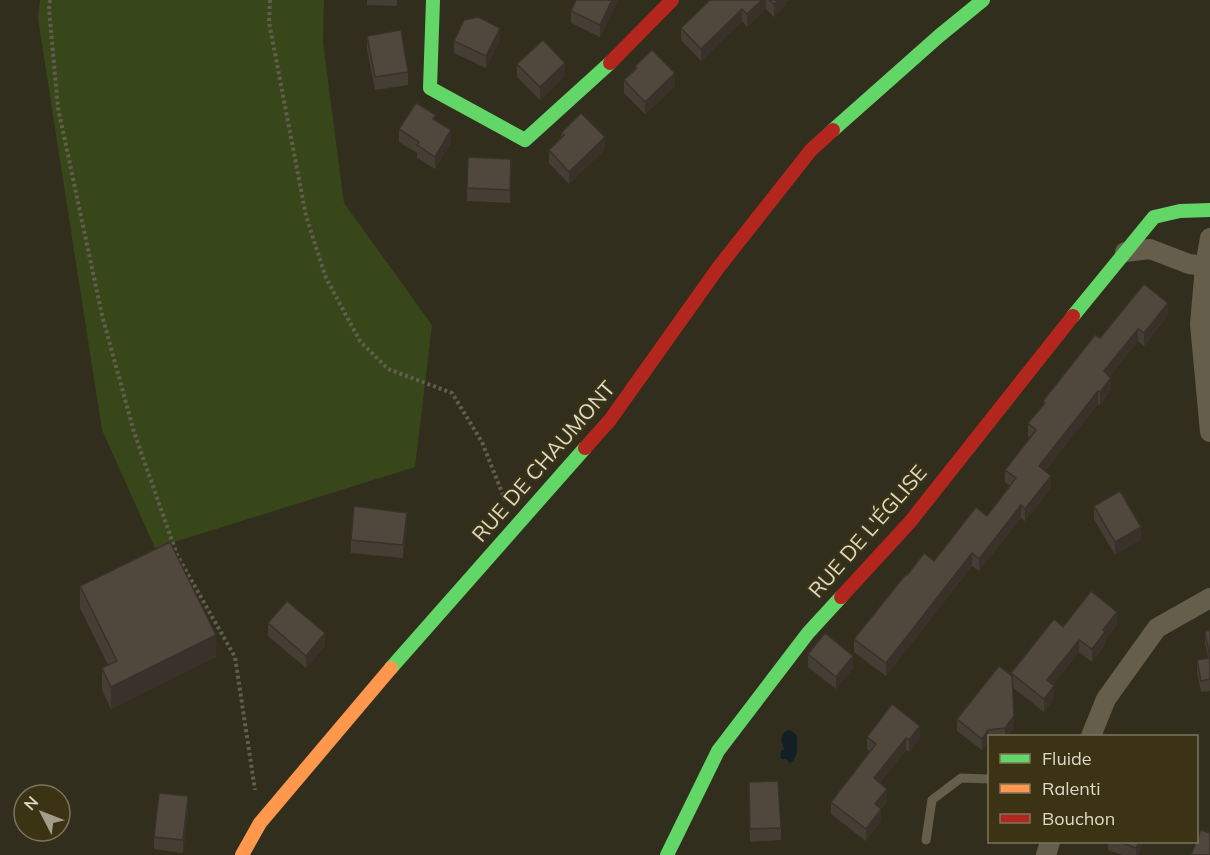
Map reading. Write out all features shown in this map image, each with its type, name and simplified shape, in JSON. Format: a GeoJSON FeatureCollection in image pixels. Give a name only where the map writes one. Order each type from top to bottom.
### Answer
{"type":"FeatureCollection","features":[{"type":"Feature","properties":{"kind":"street"},"geometry":{"type":"LineString","coordinates":[[433,0],[430,88],[525,140],[619,54],[672,0]]}},
{"type":"Feature","properties":{"kind":"street","name":"RUE DE CHAUMONT"},"geometry":{"type":"LineString","coordinates":[[242,855],[260,823],[365,698],[610,420],[718,268],[811,150],[983,0]]}},
{"type":"Feature","properties":{"kind":"street","name":"RUE DE L'ÉGLISE"},"geometry":{"type":"LineString","coordinates":[[667,855],[718,751],[801,642],[910,522],[1154,217],[1180,211],[1210,210]]}},
{"type":"Feature","properties":{"kind":"street"},"geometry":{"type":"LineString","coordinates":[[1210,238],[1200,324],[1210,432]]}},
{"type":"Feature","properties":{"kind":"street"},"geometry":{"type":"LineString","coordinates":[[1125,252],[1150,249],[1189,264],[1205,266]]}},
{"type":"Feature","properties":{"kind":"street"},"geometry":{"type":"LineString","coordinates":[[1090,735],[1106,699],[1156,628],[1210,598]]}},
{"type":"Feature","properties":{"kind":"lane"},"geometry":{"type":"LineString","coordinates":[[926,840],[932,800],[961,778],[988,778]]}},
{"type":"Feature","properties":{"kind":"path"},"geometry":{"type":"LineString","coordinates":[[50,0],[58,108],[102,315],[134,432],[177,555],[235,657],[260,823]]}},
{"type":"Feature","properties":{"kind":"path"},"geometry":{"type":"LineString","coordinates":[[270,0],[269,22],[306,216],[326,278],[360,341],[388,369],[452,393],[482,442],[515,526]]}},
{"type":"Feature","properties":{"kind":"green space"},"geometry":{"type":"Polygon","coordinates":[[[40,0],[324,0],[323,43],[344,203],[432,325],[415,467],[155,548],[102,430],[38,19],[40,0]]]}},
{"type":"Feature","properties":{"kind":"shaded area"},"geometry":{"type":"Polygon","coordinates":[[[789,730],[797,736],[796,755],[790,763],[780,757],[784,749],[782,735],[789,730]]]}},
{"type":"Feature","properties":{"kind":"building"},"geometry":{"type":"Polygon","coordinates":[[[576,0],[612,0],[600,25],[571,11],[576,0]]]}},
{"type":"Feature","properties":{"kind":"building"},"geometry":{"type":"Polygon","coordinates":[[[710,0],[762,0],[747,14],[742,9],[701,49],[681,28],[710,0]]]}},
{"type":"Feature","properties":{"kind":"building"},"geometry":{"type":"Polygon","coordinates":[[[478,17],[500,28],[486,56],[454,41],[464,20],[478,17]]]}},
{"type":"Feature","properties":{"kind":"building"},"geometry":{"type":"Polygon","coordinates":[[[401,30],[408,72],[375,77],[367,36],[401,30]]]}},
{"type":"Feature","properties":{"kind":"building"},"geometry":{"type":"Polygon","coordinates":[[[543,40],[565,63],[540,87],[517,64],[543,40]]]}},
{"type":"Feature","properties":{"kind":"building"},"geometry":{"type":"Polygon","coordinates":[[[652,50],[675,73],[645,102],[624,80],[652,50]]]}},
{"type":"Feature","properties":{"kind":"building"},"geometry":{"type":"Polygon","coordinates":[[[416,103],[436,115],[433,119],[451,130],[435,157],[417,145],[419,142],[399,129],[416,103]]]}},
{"type":"Feature","properties":{"kind":"building"},"geometry":{"type":"Polygon","coordinates":[[[581,113],[605,137],[569,172],[549,150],[564,135],[561,133],[581,113]]]}},
{"type":"Feature","properties":{"kind":"building"},"geometry":{"type":"Polygon","coordinates":[[[468,157],[511,159],[510,190],[467,188],[468,157]]]}},
{"type":"Feature","properties":{"kind":"building"},"geometry":{"type":"Polygon","coordinates":[[[1144,284],[1168,303],[1144,333],[1138,329],[1104,371],[1111,378],[1100,392],[1098,391],[1039,466],[1051,476],[1025,509],[1021,505],[979,559],[972,553],[886,663],[854,639],[924,553],[934,561],[976,507],[987,516],[1016,478],[1005,470],[1036,430],[1028,423],[1095,335],[1100,338],[1144,284]]]}},
{"type":"Feature","properties":{"kind":"building"},"geometry":{"type":"Polygon","coordinates":[[[1120,491],[1141,527],[1115,542],[1094,506],[1120,491]]]}},
{"type":"Feature","properties":{"kind":"building"},"geometry":{"type":"Polygon","coordinates":[[[354,506],[407,513],[403,545],[351,540],[354,506]]]}},
{"type":"Feature","properties":{"kind":"building"},"geometry":{"type":"Polygon","coordinates":[[[170,542],[216,635],[111,687],[102,668],[117,661],[80,586],[170,542]]]}},
{"type":"Feature","properties":{"kind":"building"},"geometry":{"type":"Polygon","coordinates":[[[1091,591],[1117,612],[1092,649],[1079,640],[1047,680],[1054,686],[1044,699],[1011,673],[1054,619],[1063,627],[1091,591]]]}},
{"type":"Feature","properties":{"kind":"building"},"geometry":{"type":"Polygon","coordinates":[[[287,601],[325,633],[306,656],[268,623],[287,601]]]}},
{"type":"Feature","properties":{"kind":"building"},"geometry":{"type":"Polygon","coordinates":[[[1210,630],[1210,658],[1205,631],[1210,630]]]}},
{"type":"Feature","properties":{"kind":"building"},"geometry":{"type":"Polygon","coordinates":[[[825,633],[853,656],[836,677],[808,654],[825,633]]]}},
{"type":"Feature","properties":{"kind":"building"},"geometry":{"type":"Polygon","coordinates":[[[1210,658],[1210,679],[1201,681],[1197,660],[1210,658]]]}},
{"type":"Feature","properties":{"kind":"building"},"geometry":{"type":"Polygon","coordinates":[[[999,666],[1012,676],[1014,716],[1005,728],[988,730],[982,739],[957,719],[999,666]]]}},
{"type":"Feature","properties":{"kind":"building"},"geometry":{"type":"Polygon","coordinates":[[[892,704],[920,726],[909,740],[906,738],[874,778],[887,789],[875,804],[881,809],[866,829],[831,802],[876,744],[867,737],[892,704]]]}},
{"type":"Feature","properties":{"kind":"building"},"geometry":{"type":"Polygon","coordinates":[[[778,781],[781,828],[750,829],[749,782],[778,781]]]}},
{"type":"Feature","properties":{"kind":"building"},"geometry":{"type":"Polygon","coordinates":[[[159,793],[188,796],[183,840],[154,837],[159,793]]]}},
{"type":"Feature","properties":{"kind":"building"},"geometry":{"type":"Polygon","coordinates":[[[1201,830],[1210,833],[1210,855],[1191,855],[1196,843],[1198,843],[1201,830]]]}},
{"type":"Feature","properties":{"kind":"building"},"geometry":{"type":"Polygon","coordinates":[[[1123,843],[1138,843],[1136,848],[1123,843]]]}},
{"type":"Feature","properties":{"kind":"traffic: fast"},"geometry":{"type":"LineString","coordinates":[[433,0],[430,88],[525,140],[610,63]]}},
{"type":"Feature","properties":{"kind":"traffic: fast"},"geometry":{"type":"LineString","coordinates":[[833,130],[983,0]]}},
{"type":"Feature","properties":{"kind":"traffic: fast"},"geometry":{"type":"LineString","coordinates":[[1073,316],[1154,217],[1180,211],[1210,210]]}},
{"type":"Feature","properties":{"kind":"traffic: fast"},"geometry":{"type":"LineString","coordinates":[[391,668],[585,448]]}},
{"type":"Feature","properties":{"kind":"traffic: fast"},"geometry":{"type":"LineString","coordinates":[[667,855],[718,751],[808,633],[841,597]]}},
{"type":"Feature","properties":{"kind":"traffic: slow"},"geometry":{"type":"LineString","coordinates":[[242,855],[260,823],[391,668]]}},
{"type":"Feature","properties":{"kind":"traffic: jam"},"geometry":{"type":"LineString","coordinates":[[610,63],[672,0]]}},
{"type":"Feature","properties":{"kind":"traffic: jam"},"geometry":{"type":"LineString","coordinates":[[585,448],[610,420],[718,268],[811,150],[833,130]]}},
{"type":"Feature","properties":{"kind":"traffic: jam"},"geometry":{"type":"LineString","coordinates":[[841,597],[910,522],[1073,316]]}}]}
